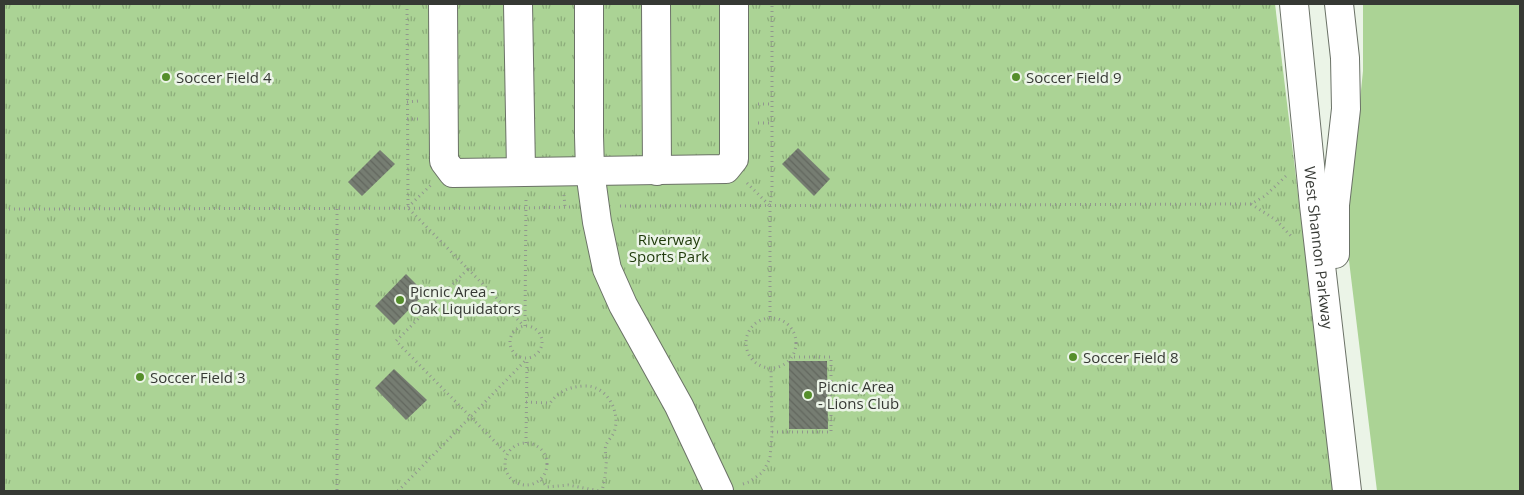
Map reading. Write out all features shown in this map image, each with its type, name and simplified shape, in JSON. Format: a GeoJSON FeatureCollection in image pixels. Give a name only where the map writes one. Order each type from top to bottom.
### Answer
{"type":"FeatureCollection","features":[{"type":"Feature","properties":{"kind":"street"},"geometry":{"type":"LineString","coordinates":[[443,4],[444,161],[453,173],[726,169],[734,159],[734,4]]}},
{"type":"Feature","properties":{"kind":"street"},"geometry":{"type":"LineString","coordinates":[[518,4],[521,171]]}},
{"type":"Feature","properties":{"kind":"street"},"geometry":{"type":"LineString","coordinates":[[589,4],[590,172],[597,222],[607,269],[623,305],[679,406],[731,488]]}},
{"type":"Feature","properties":{"kind":"street"},"geometry":{"type":"LineString","coordinates":[[656,4],[657,170]]}},
{"type":"Feature","properties":{"kind":"street","name":"West Shannon Parkway"},"geometry":{"type":"LineString","coordinates":[[1294,4],[1314,204],[1347,491]]}},
{"type":"Feature","properties":{"kind":"street","name":"West Shannon Parkway"},"geometry":{"type":"LineString","coordinates":[[1339,4],[1345,58],[1346,109],[1335,206],[1335,268],[1362,491]]}},
{"type":"Feature","properties":{"kind":"path"},"geometry":{"type":"LineString","coordinates":[[407,4],[408,208],[525,326]]}},
{"type":"Feature","properties":{"kind":"path"},"geometry":{"type":"LineString","coordinates":[[770,317],[772,4]]}},
{"type":"Feature","properties":{"kind":"path"},"geometry":{"type":"LineString","coordinates":[[729,165],[770,206]]}},
{"type":"Feature","properties":{"kind":"path"},"geometry":{"type":"LineString","coordinates":[[408,208],[449,168]]}},
{"type":"Feature","properties":{"kind":"path"},"geometry":{"type":"LineString","coordinates":[[613,206],[1251,204],[1265,196],[1286,176]]}},
{"type":"Feature","properties":{"kind":"path"},"geometry":{"type":"LineString","coordinates":[[1251,204],[1276,220],[1294,239]]}},
{"type":"Feature","properties":{"kind":"path"},"geometry":{"type":"LineString","coordinates":[[4,209],[526,208],[573,206]]}},
{"type":"Feature","properties":{"kind":"path"},"geometry":{"type":"LineString","coordinates":[[337,208],[338,491]]}},
{"type":"Feature","properties":{"kind":"path"},"geometry":{"type":"LineString","coordinates":[[525,326],[526,208]]}},
{"type":"Feature","properties":{"kind":"path"},"geometry":{"type":"LineString","coordinates":[[468,269],[396,341],[507,454]]}},
{"type":"Feature","properties":{"kind":"path"},"geometry":{"type":"LineString","coordinates":[[778,318],[786,322],[795,334],[797,342],[793,357],[784,365],[776,368],[768,369],[759,366],[748,353],[746,336],[755,323],[762,319],[778,318]]}},
{"type":"Feature","properties":{"kind":"path"},"geometry":{"type":"LineString","coordinates":[[525,326],[535,328],[543,341],[537,356],[527,359],[516,356],[510,346],[510,340],[515,331],[519,327],[525,326]]}},
{"type":"Feature","properties":{"kind":"path"},"geometry":{"type":"LineString","coordinates":[[772,432],[831,432],[831,358],[793,357]]}},
{"type":"Feature","properties":{"kind":"path"},"geometry":{"type":"LineString","coordinates":[[398,491],[527,359]]}},
{"type":"Feature","properties":{"kind":"path"},"geometry":{"type":"LineString","coordinates":[[526,443],[527,359]]}},
{"type":"Feature","properties":{"kind":"path"},"geometry":{"type":"LineString","coordinates":[[731,488],[763,472],[770,458],[772,432],[771,368]]}},
{"type":"Feature","properties":{"kind":"path"},"geometry":{"type":"LineString","coordinates":[[526,402],[550,403],[556,394],[572,386],[587,385],[598,389],[606,395],[612,404],[616,417],[615,430],[605,446],[606,466],[601,491],[568,485],[547,487],[541,480]]}},
{"type":"Feature","properties":{"kind":"path"},"geometry":{"type":"LineString","coordinates":[[526,443],[539,447],[547,459],[547,467],[541,480],[529,486],[522,486],[510,480],[504,468],[504,460],[512,448],[518,444],[526,443]]}},
{"type":"Feature","properties":{"kind":"green space","name":"Riverway Sports Park"},"geometry":{"type":"Polygon","coordinates":[[[4,4],[1275,4],[1334,491],[4,491],[4,4]]]}},
{"type":"Feature","properties":{"kind":"green space"},"geometry":{"type":"Polygon","coordinates":[[[1363,4],[1520,4],[1520,491],[1377,491],[1346,236],[1363,71],[1363,4]]]}},
{"type":"Feature","properties":{"kind":"building"},"geometry":{"type":"Polygon","coordinates":[[[798,148],[830,179],[814,196],[782,164],[798,148]]]}},
{"type":"Feature","properties":{"kind":"building"},"geometry":{"type":"Polygon","coordinates":[[[380,150],[395,164],[362,196],[348,182],[380,150]]]}},
{"type":"Feature","properties":{"kind":"building","name":"Picnic Area - Oak Liquidators"},"geometry":{"type":"Polygon","coordinates":[[[406,274],[425,293],[394,325],[375,306],[406,274]]]}},
{"type":"Feature","properties":{"kind":"building","name":"Picnic Area - Lions Club"},"geometry":{"type":"Polygon","coordinates":[[[789,361],[827,361],[828,429],[789,429],[789,361]]]}},
{"type":"Feature","properties":{"kind":"building"},"geometry":{"type":"Polygon","coordinates":[[[394,369],[427,400],[406,420],[375,388],[394,369]]]}},
{"type":"Feature","properties":{"kind":"place","name":"Soccer Field 4"},"geometry":{"type":"Point","coordinates":[166,77]}},
{"type":"Feature","properties":{"kind":"place","name":"Soccer Field 9"},"geometry":{"type":"Point","coordinates":[1016,77]}},
{"type":"Feature","properties":{"kind":"place","name":"Picnic Area - Oak Liquidators"},"geometry":{"type":"Point","coordinates":[400,300]}},
{"type":"Feature","properties":{"kind":"place","name":"Soccer Field 8"},"geometry":{"type":"Point","coordinates":[1073,357]}},
{"type":"Feature","properties":{"kind":"place","name":"Soccer Field 3"},"geometry":{"type":"Point","coordinates":[140,377]}},
{"type":"Feature","properties":{"kind":"place","name":"Picnic Area - Lions Club"},"geometry":{"type":"Point","coordinates":[808,395]}}]}
